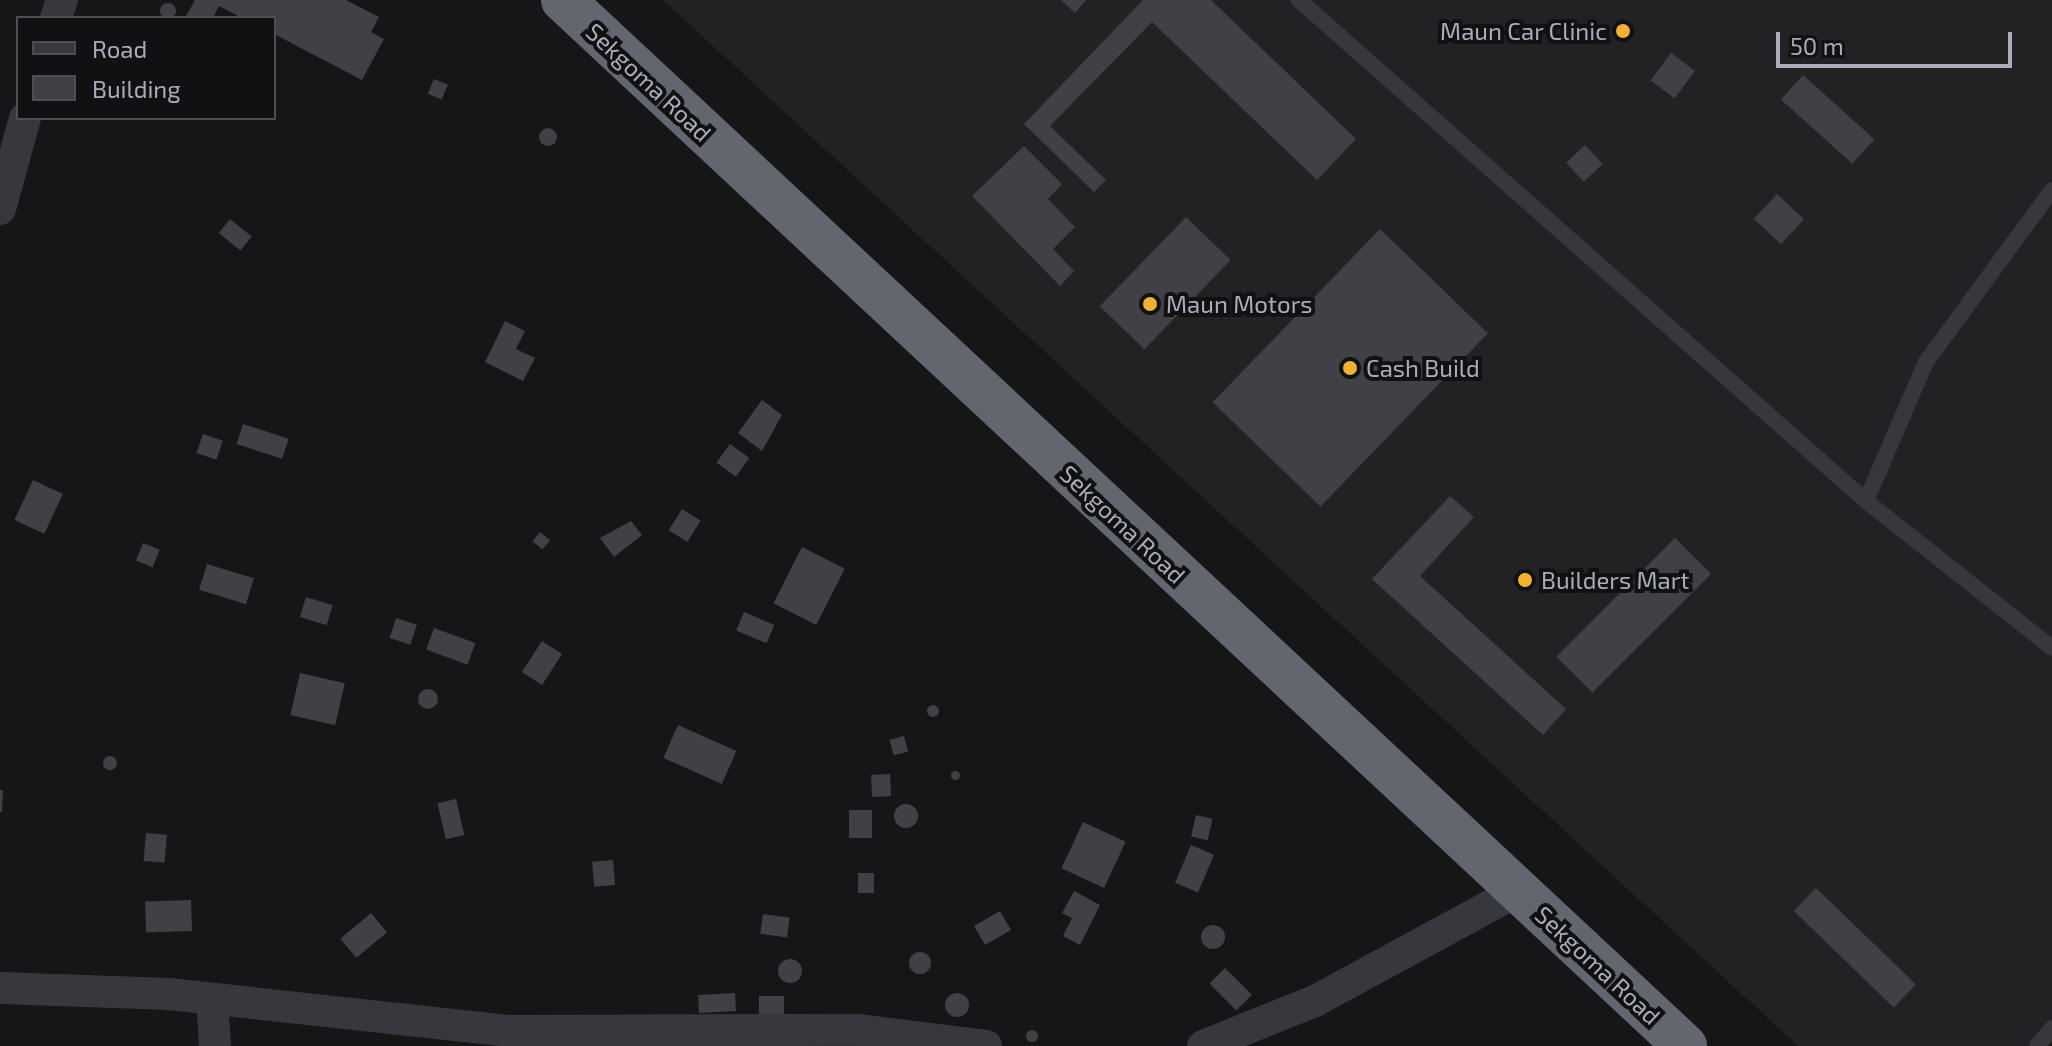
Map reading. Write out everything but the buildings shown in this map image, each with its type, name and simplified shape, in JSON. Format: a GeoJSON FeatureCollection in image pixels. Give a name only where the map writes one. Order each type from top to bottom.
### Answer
{"type":"FeatureCollection","features":[{"type":"Feature","properties":{"kind":"highway","name":"Sekgoma Road"},"geometry":{"type":"LineString","coordinates":[[563,0],[1685,1046]]}},
{"type":"Feature","properties":{"kind":"street"},"geometry":{"type":"LineString","coordinates":[[0,209],[24,120]]}},
{"type":"Feature","properties":{"kind":"street"},"geometry":{"type":"LineString","coordinates":[[1203,1046],[1315,1001],[1518,891]]}},
{"type":"Feature","properties":{"kind":"street"},"geometry":{"type":"LineString","coordinates":[[0,988],[212,999],[512,1039],[859,1038],[986,1046]]}},
{"type":"Feature","properties":{"kind":"street"},"geometry":{"type":"LineString","coordinates":[[212,999],[215,1046]]}},
{"type":"Feature","properties":{"kind":"lane"},"geometry":{"type":"LineString","coordinates":[[589,0],[726,155]]}},
{"type":"Feature","properties":{"kind":"lane"},"geometry":{"type":"LineString","coordinates":[[1299,0],[1866,501],[2052,648]]}},
{"type":"Feature","properties":{"kind":"lane"},"geometry":{"type":"LineString","coordinates":[[1866,501],[1926,362],[2052,190]]}},
{"type":"Feature","properties":{"kind":"lane"},"geometry":{"type":"LineString","coordinates":[[2037,1046],[2052,1028]]}},
{"type":"Feature","properties":{"kind":"shaded area"},"geometry":{"type":"Polygon","coordinates":[[[663,0],[2052,0],[2052,1046],[1798,1046],[663,0]]]}},
{"type":"Feature","properties":{"kind":"place","name":"Maun Car Clinic"},"geometry":{"type":"Point","coordinates":[1623,31]}},
{"type":"Feature","properties":{"kind":"place","name":"Maun Motors"},"geometry":{"type":"Point","coordinates":[1150,304]}},
{"type":"Feature","properties":{"kind":"place","name":"Cash Build"},"geometry":{"type":"Point","coordinates":[1350,368]}},
{"type":"Feature","properties":{"kind":"place","name":"Builders Mart"},"geometry":{"type":"Point","coordinates":[1525,580]}}]}
